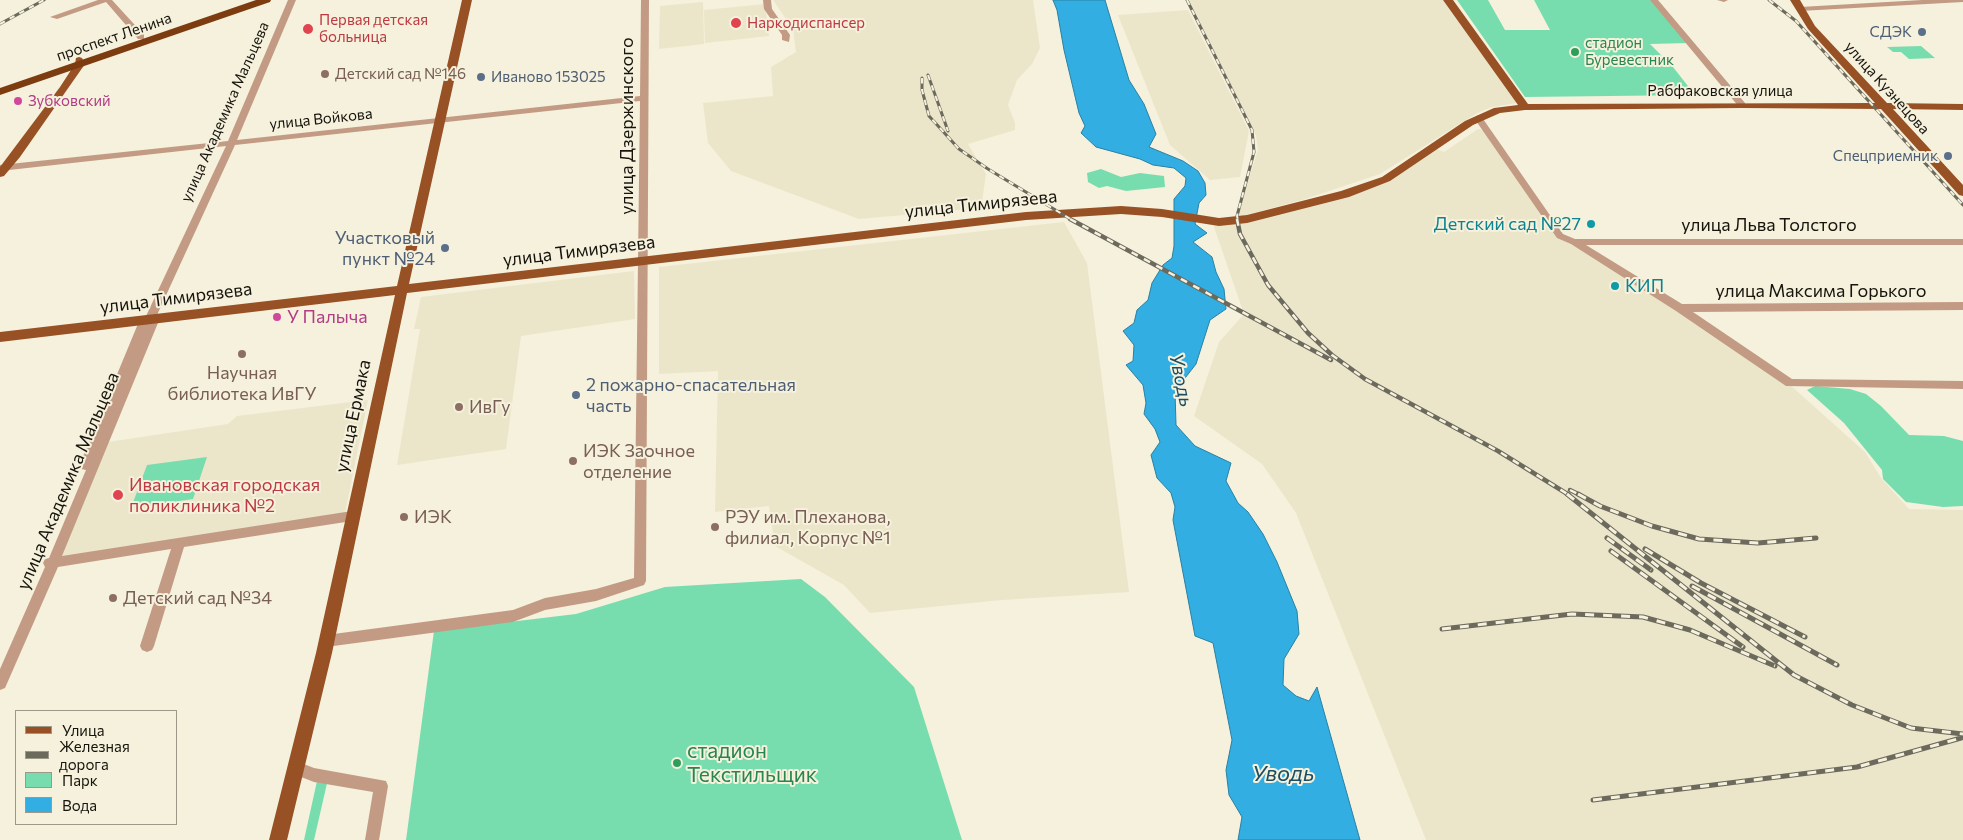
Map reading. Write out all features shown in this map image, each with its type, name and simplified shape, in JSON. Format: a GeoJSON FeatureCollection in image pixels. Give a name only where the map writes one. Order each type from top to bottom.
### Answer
{"type":"FeatureCollection","features":[{"type":"Feature","properties":{"kind":"highway","name":"проспект Ленина"},"geometry":{"type":"LineString","coordinates":[[0,92],[141,38],[249,0]]}},
{"type":"Feature","properties":{"kind":"highway","name":"проспект Ленина"},"geometry":{"type":"LineString","coordinates":[[0,88],[266,0]]}},
{"type":"Feature","properties":{"kind":"main road","name":"улица Ермака"},"geometry":{"type":"LineString","coordinates":[[278,840],[326,641],[467,0]]}},
{"type":"Feature","properties":{"kind":"main road"},"geometry":{"type":"LineString","coordinates":[[1448,0],[1525,107]]}},
{"type":"Feature","properties":{"kind":"main road","name":"улица Кузнецова"},"geometry":{"type":"LineString","coordinates":[[1798,5],[1811,26],[1963,192]]}},
{"type":"Feature","properties":{"kind":"main road"},"geometry":{"type":"LineString","coordinates":[[2,166],[16,156],[75,63]]}},
{"type":"Feature","properties":{"kind":"main road","name":"Рабфаковская улица"},"geometry":{"type":"LineString","coordinates":[[1205,220],[1219,222],[1247,219],[1366,187],[1400,170],[1478,118],[1498,110],[1525,107],[1742,105],[1963,107]]}},
{"type":"Feature","properties":{"kind":"main road","name":"улица Тимирязева"},"geometry":{"type":"LineString","coordinates":[[0,337],[1026,216],[1121,210],[1162,213],[1205,220]]}},
{"type":"Feature","properties":{"kind":"street"},"geometry":{"type":"LineString","coordinates":[[54,17],[107,0],[141,38]]}},
{"type":"Feature","properties":{"kind":"street","name":"улица Академика Мальцева"},"geometry":{"type":"LineString","coordinates":[[0,684],[150,319],[232,142],[292,0]]}},
{"type":"Feature","properties":{"kind":"street","name":"улица Дзержинского"},"geometry":{"type":"LineString","coordinates":[[326,641],[513,616],[545,604],[596,595],[640,581],[646,0]]}},
{"type":"Feature","properties":{"kind":"street"},"geometry":{"type":"LineString","coordinates":[[767,0],[768,9],[786,35],[786,40]]}},
{"type":"Feature","properties":{"kind":"street"},"geometry":{"type":"LineString","coordinates":[[1654,0],[1742,105]]}},
{"type":"Feature","properties":{"kind":"street"},"geometry":{"type":"LineString","coordinates":[[1798,5],[1963,0]]}},
{"type":"Feature","properties":{"kind":"street","name":"улица Войкова"},"geometry":{"type":"LineString","coordinates":[[2,166],[645,98]]}},
{"type":"Feature","properties":{"kind":"street"},"geometry":{"type":"LineString","coordinates":[[1478,118],[1560,236],[1574,242],[1680,308],[1790,383],[1963,385]]}},
{"type":"Feature","properties":{"kind":"street","name":"улица Льва Толстого"},"geometry":{"type":"LineString","coordinates":[[1574,242],[1963,242]]}},
{"type":"Feature","properties":{"kind":"street","name":"улица Максима Горького"},"geometry":{"type":"LineString","coordinates":[[1680,308],[1963,306]]}},
{"type":"Feature","properties":{"kind":"street"},"geometry":{"type":"LineString","coordinates":[[0,664],[49,563],[352,516]]}},
{"type":"Feature","properties":{"kind":"street"},"geometry":{"type":"LineString","coordinates":[[147,646],[179,544]]}},
{"type":"Feature","properties":{"kind":"street"},"geometry":{"type":"LineString","coordinates":[[296,768],[314,775],[380,786],[372,840]]}},
{"type":"Feature","properties":{"kind":"shaded area"},"geometry":{"type":"Polygon","coordinates":[[[773,0],[1033,0],[1040,48],[1032,64],[1017,80],[1008,105],[1015,123],[1015,130],[968,144],[986,174],[981,208],[859,219],[731,171],[708,143],[703,103],[773,96],[771,67],[796,52],[793,29],[773,0]]]}},
{"type":"Feature","properties":{"kind":"shaded area"},"geometry":{"type":"Polygon","coordinates":[[[1189,0],[1445,0],[1517,103],[1492,107],[1477,113],[1380,174],[1302,200],[1238,217],[1258,150],[1256,135],[1189,0]]]}},
{"type":"Feature","properties":{"kind":"shaded area"},"geometry":{"type":"Polygon","coordinates":[[[703,2],[704,44],[659,49],[660,6],[703,2]]]}},
{"type":"Feature","properties":{"kind":"shaded area","name":"Наркодиспансер"},"geometry":{"type":"Polygon","coordinates":[[[765,4],[769,36],[705,43],[704,10],[765,4]]]}},
{"type":"Feature","properties":{"kind":"shaded area"},"geometry":{"type":"Polygon","coordinates":[[[1188,10],[1249,131],[1240,177],[1210,180],[1170,145],[1118,15],[1188,10]]]}},
{"type":"Feature","properties":{"kind":"shaded area"},"geometry":{"type":"Polygon","coordinates":[[[1478,129],[1487,131],[1559,236],[1573,243],[1789,384],[1865,452],[1881,478],[1909,509],[1963,510],[1963,840],[1426,840],[1296,513],[1262,464],[1194,416],[1219,342],[1244,314],[1213,224],[1369,187],[1435,148],[1444,152],[1478,129]]]}},
{"type":"Feature","properties":{"kind":"shaded area"},"geometry":{"type":"Polygon","coordinates":[[[1064,222],[1087,263],[1129,592],[1002,600],[870,613],[844,585],[775,546],[769,506],[715,512],[718,371],[659,374],[659,267],[1064,222]]]}},
{"type":"Feature","properties":{"kind":"shaded area","name":"ИвГу"},"geometry":{"type":"Polygon","coordinates":[[[634,271],[635,319],[521,336],[506,449],[397,465],[420,329],[414,329],[421,297],[634,271]]]}},
{"type":"Feature","properties":{"kind":"shaded area"},"geometry":{"type":"Polygon","coordinates":[[[368,400],[345,513],[61,557],[108,442],[228,424],[237,416],[368,400]]]}},
{"type":"Feature","properties":{"kind":"green space","name":"стадион Буревестник"},"geometry":{"type":"Polygon","coordinates":[[[1457,0],[1488,0],[1505,30],[1550,30],[1534,0],[1653,0],[1688,43],[1650,44],[1673,67],[1695,95],[1525,97],[1457,0]]]}},
{"type":"Feature","properties":{"kind":"green space"},"geometry":{"type":"Polygon","coordinates":[[[1921,46],[1935,58],[1909,59],[1901,52],[1893,52],[1887,47],[1921,46]]]}},
{"type":"Feature","properties":{"kind":"green space"},"geometry":{"type":"Polygon","coordinates":[[[1101,169],[1121,177],[1140,173],[1164,176],[1165,187],[1126,191],[1107,186],[1099,188],[1088,182],[1087,173],[1101,169]]]}},
{"type":"Feature","properties":{"kind":"green space"},"geometry":{"type":"Polygon","coordinates":[[[1815,386],[1850,389],[1866,394],[1881,406],[1909,435],[1944,436],[1963,441],[1963,506],[1943,507],[1906,502],[1883,479],[1882,470],[1844,423],[1807,390],[1815,386]]]}},
{"type":"Feature","properties":{"kind":"green space"},"geometry":{"type":"Polygon","coordinates":[[[207,457],[193,499],[131,508],[147,465],[207,457]]]}},
{"type":"Feature","properties":{"kind":"green space","name":"стадион Текстильщик"},"geometry":{"type":"Polygon","coordinates":[[[801,579],[825,597],[914,687],[962,840],[406,840],[434,631],[576,614],[665,587],[801,579]]]}},
{"type":"Feature","properties":{"kind":"green space"},"geometry":{"type":"Polygon","coordinates":[[[328,779],[314,840],[304,840],[317,781],[328,779]]]}},
{"type":"Feature","properties":{"kind":"water","name":"Уводь"},"geometry":{"type":"Polygon","coordinates":[[[1053,0],[1105,0],[1129,80],[1144,104],[1156,134],[1149,147],[1183,161],[1198,171],[1205,183],[1206,195],[1199,203],[1195,224],[1207,233],[1193,242],[1212,257],[1216,272],[1224,289],[1226,309],[1210,320],[1196,364],[1175,391],[1176,425],[1195,446],[1231,463],[1226,481],[1238,503],[1248,512],[1263,534],[1277,562],[1297,611],[1299,634],[1284,659],[1283,685],[1296,696],[1309,701],[1317,687],[1360,840],[1238,840],[1242,817],[1229,795],[1226,770],[1232,740],[1213,643],[1195,636],[1173,520],[1175,507],[1171,493],[1157,478],[1151,455],[1160,442],[1155,429],[1144,414],[1146,403],[1143,385],[1126,365],[1133,361],[1134,345],[1123,331],[1134,323],[1137,310],[1148,300],[1152,283],[1163,265],[1172,258],[1174,246],[1174,199],[1185,186],[1186,178],[1174,168],[1153,165],[1140,159],[1096,147],[1081,133],[1085,126],[1079,113],[1064,50],[1057,10],[1053,0]]]}},
{"type":"Feature","properties":{"kind":"railway"},"geometry":{"type":"LineString","coordinates":[[0,24],[44,0]]}},
{"type":"Feature","properties":{"kind":"railway"},"geometry":{"type":"LineString","coordinates":[[1187,0],[1252,130],[1254,152],[1237,216],[1238,220]]}},
{"type":"Feature","properties":{"kind":"railway"},"geometry":{"type":"LineString","coordinates":[[1769,0],[1796,21],[1963,205]]}},
{"type":"Feature","properties":{"kind":"railway"},"geometry":{"type":"LineString","coordinates":[[928,75],[948,131]]}},
{"type":"Feature","properties":{"kind":"railway"},"geometry":{"type":"LineString","coordinates":[[922,78],[922,90],[929,116],[959,149],[988,169],[1072,220]]}},
{"type":"Feature","properties":{"kind":"railway"},"geometry":{"type":"LineString","coordinates":[[1070,219],[1331,360]]}},
{"type":"Feature","properties":{"kind":"railway"},"geometry":{"type":"LineString","coordinates":[[1237,219],[1240,234],[1268,285],[1308,333],[1332,355],[1365,379],[1498,451],[1569,495]]}},
{"type":"Feature","properties":{"kind":"railway"},"geometry":{"type":"LineString","coordinates":[[1570,490],[1578,494]]}},
{"type":"Feature","properties":{"kind":"railway"},"geometry":{"type":"LineString","coordinates":[[1567,494],[1794,675],[1852,705],[1911,728],[1963,734]]}},
{"type":"Feature","properties":{"kind":"railway"},"geometry":{"type":"LineString","coordinates":[[1578,494],[1600,506],[1652,526],[1699,539],[1758,543],[1816,538]]}},
{"type":"Feature","properties":{"kind":"railway"},"geometry":{"type":"LineString","coordinates":[[1607,538],[1651,570]]}},
{"type":"Feature","properties":{"kind":"railway"},"geometry":{"type":"LineString","coordinates":[[1645,549],[1701,583],[1805,637]]}},
{"type":"Feature","properties":{"kind":"railway"},"geometry":{"type":"LineString","coordinates":[[1611,551],[1743,647]]}},
{"type":"Feature","properties":{"kind":"railway"},"geometry":{"type":"LineString","coordinates":[[1692,586],[1837,665]]}},
{"type":"Feature","properties":{"kind":"railway"},"geometry":{"type":"LineString","coordinates":[[1442,629],[1572,614],[1643,617],[1690,630],[1775,666]]}},
{"type":"Feature","properties":{"kind":"railway"},"geometry":{"type":"LineString","coordinates":[[1593,800],[1857,767],[1961,738]]}},
{"type":"Feature","properties":{"kind":"place","name":"Наркодиспансер"},"geometry":{"type":"Point","coordinates":[736,23]}},
{"type":"Feature","properties":{"kind":"place","name":"Первая детская больница"},"geometry":{"type":"Point","coordinates":[308,29]}},
{"type":"Feature","properties":{"kind":"place","name":"СДЭК"},"geometry":{"type":"Point","coordinates":[1922,32]}},
{"type":"Feature","properties":{"kind":"place","name":"стадион Буревестник"},"geometry":{"type":"Point","coordinates":[1575,52]}},
{"type":"Feature","properties":{"kind":"place","name":"Детский сад №146"},"geometry":{"type":"Point","coordinates":[325,74]}},
{"type":"Feature","properties":{"kind":"place","name":"Иваново 153025"},"geometry":{"type":"Point","coordinates":[481,77]}},
{"type":"Feature","properties":{"kind":"place","name":"Зубковский"},"geometry":{"type":"Point","coordinates":[18,101]}},
{"type":"Feature","properties":{"kind":"place","name":"Спецприемник"},"geometry":{"type":"Point","coordinates":[1948,156]}},
{"type":"Feature","properties":{"kind":"place","name":"Детский сад №27"},"geometry":{"type":"Point","coordinates":[1591,224]}},
{"type":"Feature","properties":{"kind":"place","name":"Участковый пункт №24"},"geometry":{"type":"Point","coordinates":[445,248]}},
{"type":"Feature","properties":{"kind":"place","name":"КИП"},"geometry":{"type":"Point","coordinates":[1615,286]}},
{"type":"Feature","properties":{"kind":"place","name":"У Палыча"},"geometry":{"type":"Point","coordinates":[277,317]}},
{"type":"Feature","properties":{"kind":"place","name":"Научная библиотека ИвГУ"},"geometry":{"type":"Point","coordinates":[242,354]}},
{"type":"Feature","properties":{"kind":"place","name":"2 пожарно-спасательная часть"},"geometry":{"type":"Point","coordinates":[576,395]}},
{"type":"Feature","properties":{"kind":"place","name":"ИвГу"},"geometry":{"type":"Point","coordinates":[459,407]}},
{"type":"Feature","properties":{"kind":"place","name":"ИЭК Заочное отделение"},"geometry":{"type":"Point","coordinates":[573,461]}},
{"type":"Feature","properties":{"kind":"place","name":"Ивановская городская поликлиника №2"},"geometry":{"type":"Point","coordinates":[118,495]}},
{"type":"Feature","properties":{"kind":"place","name":"ИЭК"},"geometry":{"type":"Point","coordinates":[404,517]}},
{"type":"Feature","properties":{"kind":"place","name":"РЭУ им. Плеханова, филиал, Корпус №1"},"geometry":{"type":"Point","coordinates":[715,527]}},
{"type":"Feature","properties":{"kind":"place","name":"Детский сад №34"},"geometry":{"type":"Point","coordinates":[113,598]}},
{"type":"Feature","properties":{"kind":"place","name":"стадион Текстильщик"},"geometry":{"type":"Point","coordinates":[677,763]}}]}
